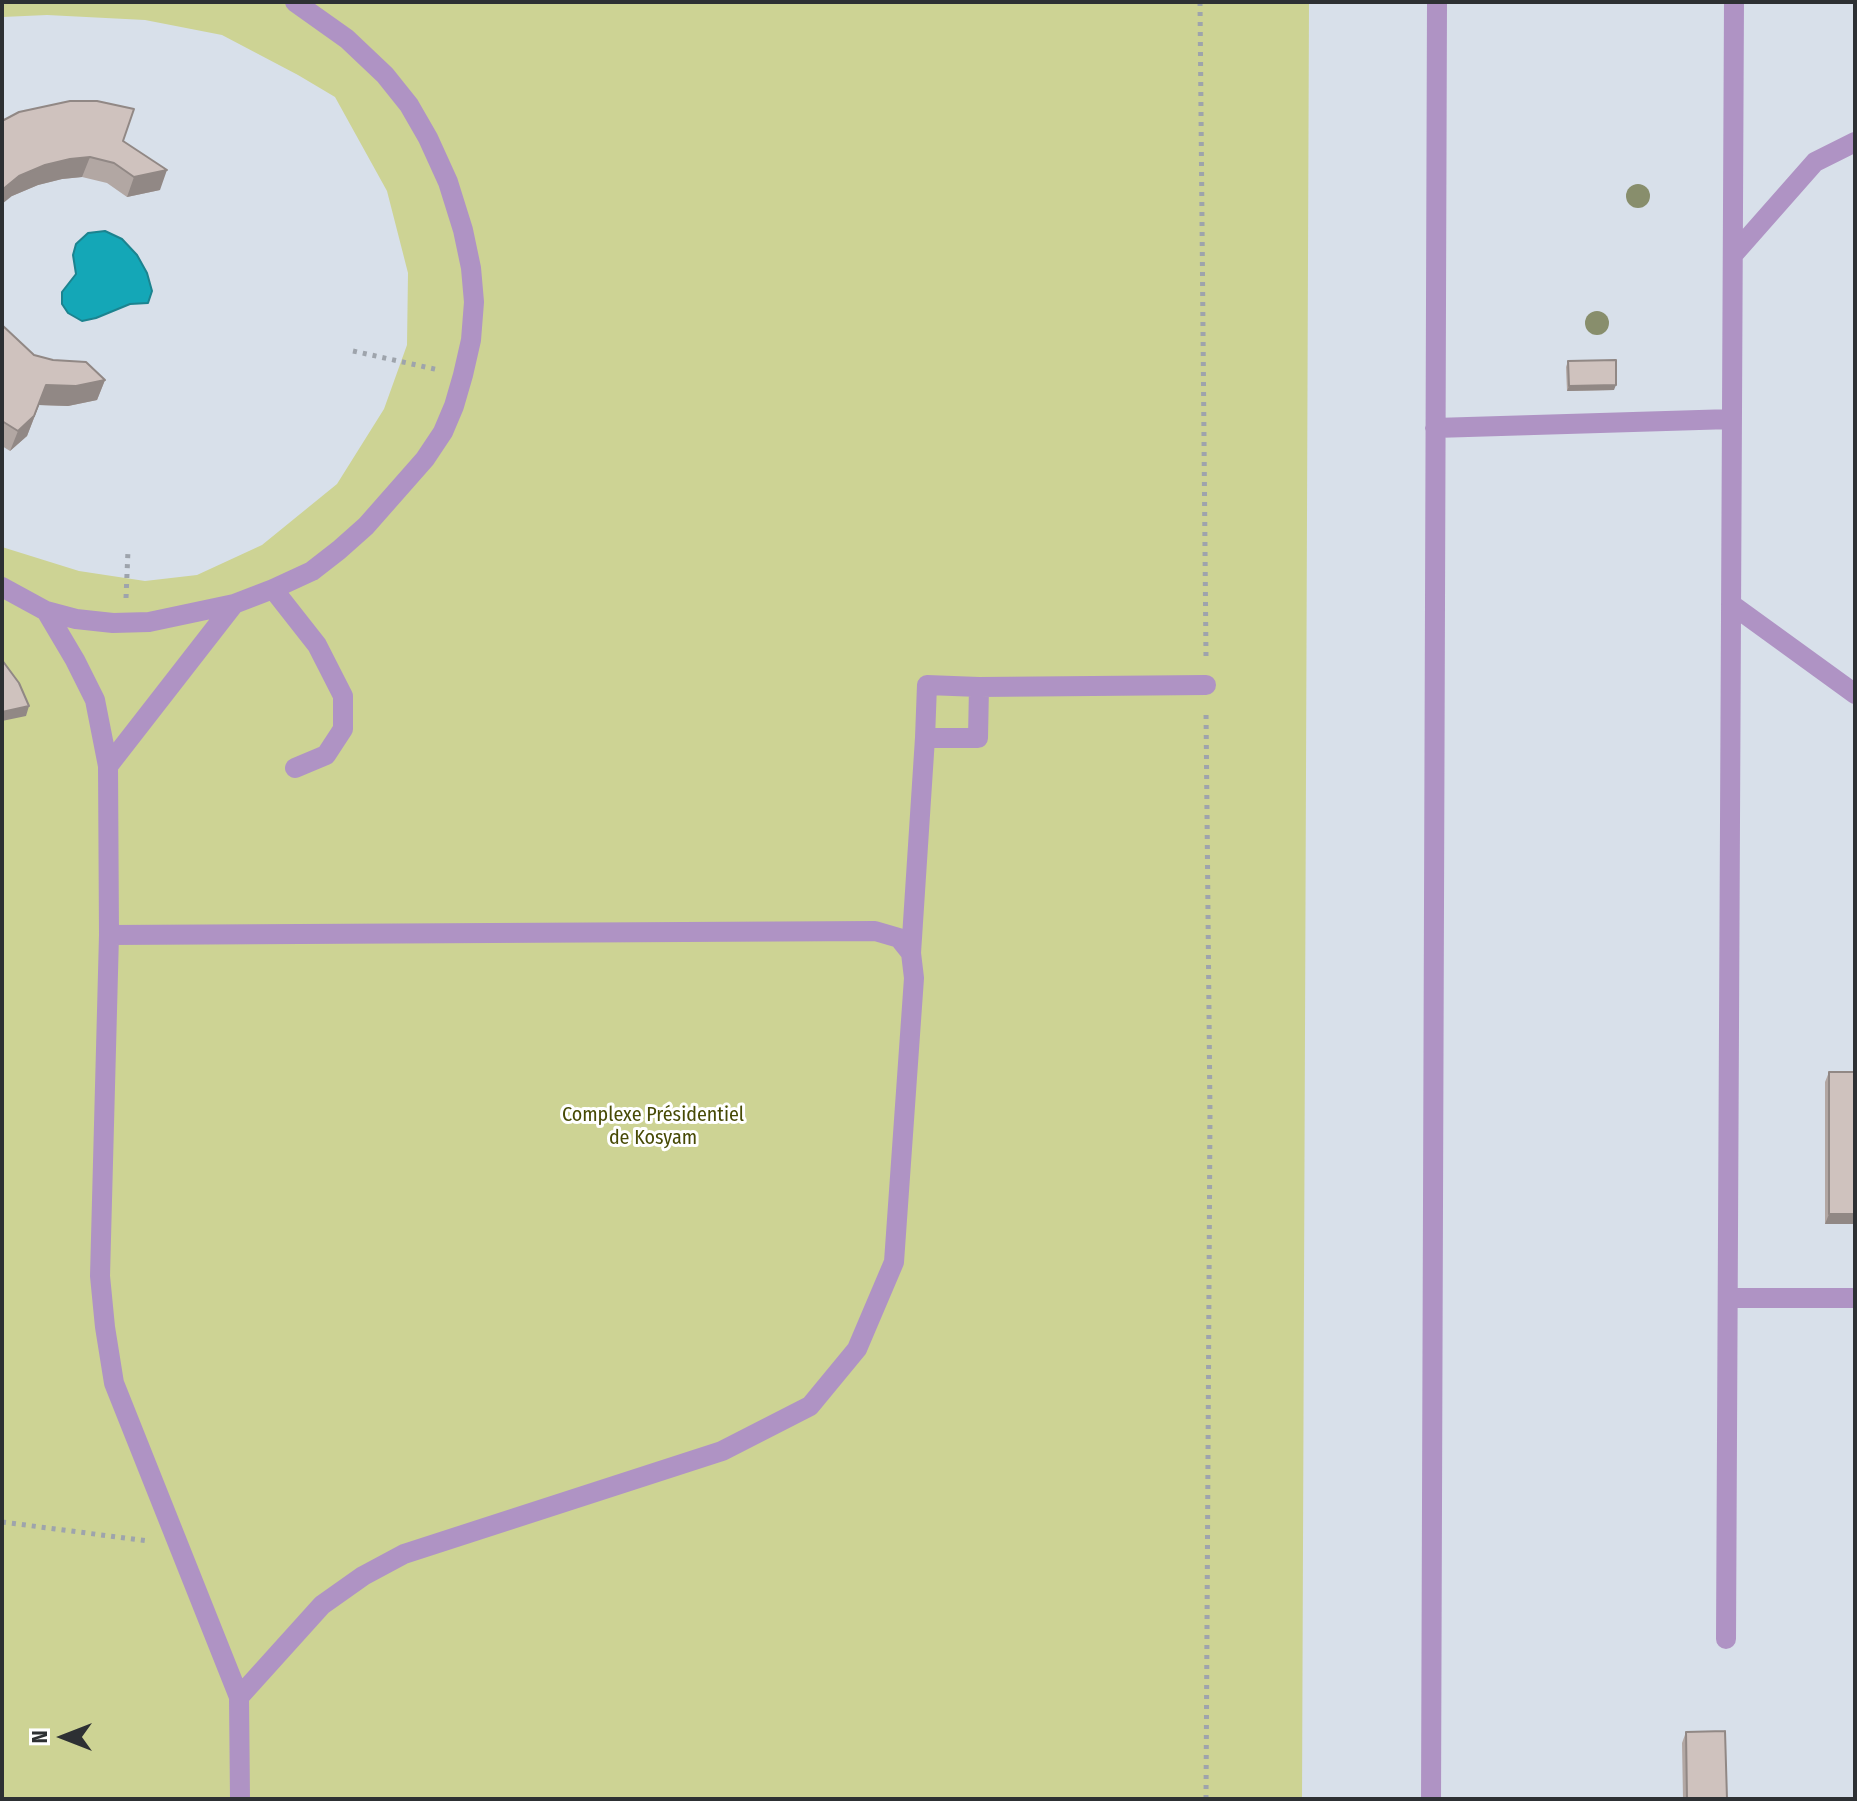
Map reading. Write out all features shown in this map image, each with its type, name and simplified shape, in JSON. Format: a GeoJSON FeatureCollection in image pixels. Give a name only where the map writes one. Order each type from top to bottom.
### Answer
{"type":"FeatureCollection","features":[{"type":"Feature","properties":{"kind":"lane"},"geometry":{"type":"LineString","coordinates":[[2,587],[46,611],[76,619],[113,623],[149,622],[234,604],[312,571],[366,526],[425,459],[443,432],[463,375],[471,340],[474,302],[463,230],[448,182],[409,105],[385,75],[347,39],[295,2]]}},
{"type":"Feature","properties":{"kind":"lane"},"geometry":{"type":"LineString","coordinates":[[1431,1799],[1437,2]]}},
{"type":"Feature","properties":{"kind":"lane"},"geometry":{"type":"LineString","coordinates":[[1726,1639],[1734,2]]}},
{"type":"Feature","properties":{"kind":"lane"},"geometry":{"type":"LineString","coordinates":[[1733,255],[1815,162],[1855,142]]}},
{"type":"Feature","properties":{"kind":"lane"},"geometry":{"type":"LineString","coordinates":[[1435,428],[1732,419]]}},
{"type":"Feature","properties":{"kind":"lane"},"geometry":{"type":"LineString","coordinates":[[273,589],[317,645],[343,696],[343,729],[326,755],[295,768]]}},
{"type":"Feature","properties":{"kind":"lane"},"geometry":{"type":"LineString","coordinates":[[108,766],[234,604]]}},
{"type":"Feature","properties":{"kind":"lane"},"geometry":{"type":"LineString","coordinates":[[1731,604],[1855,694]]}},
{"type":"Feature","properties":{"kind":"lane"},"geometry":{"type":"LineString","coordinates":[[46,611],[95,700],[108,766],[109,935],[100,1276],[114,1383],[239,1697],[240,1799]]}},
{"type":"Feature","properties":{"kind":"lane"},"geometry":{"type":"LineString","coordinates":[[239,1697],[322,1605],[363,1576],[404,1554],[722,1451],[810,1406],[857,1349],[894,1262],[914,978],[911,953],[927,685],[1206,685]]}},
{"type":"Feature","properties":{"kind":"lane"},"geometry":{"type":"LineString","coordinates":[[925,738],[978,738],[979,687]]}},
{"type":"Feature","properties":{"kind":"lane"},"geometry":{"type":"LineString","coordinates":[[109,935],[875,931],[899,938],[911,953]]}},
{"type":"Feature","properties":{"kind":"lane"},"geometry":{"type":"LineString","coordinates":[[1728,1298],[1855,1298]]}},
{"type":"Feature","properties":{"kind":"path"},"geometry":{"type":"LineString","coordinates":[[1200,2],[1210,1099],[1206,1799]]}},
{"type":"Feature","properties":{"kind":"path"},"geometry":{"type":"LineString","coordinates":[[353,351],[463,375]]}},
{"type":"Feature","properties":{"kind":"path"},"geometry":{"type":"LineString","coordinates":[[125,623],[128,550]]}},
{"type":"Feature","properties":{"kind":"path"},"geometry":{"type":"LineString","coordinates":[[2,1522],[178,1545]]}},
{"type":"Feature","properties":{"kind":"green space","name":"Complexe Présidentiel de Kosyam"},"geometry":{"type":"Polygon","coordinates":[[[2,2],[1309,2],[1302,1799],[2,1799],[2,547],[79,571],[145,581],[197,575],[262,545],[337,484],[384,409],[407,345],[408,273],[387,191],[335,97],[222,35],[145,20],[47,15],[2,17],[2,2]]]}},
{"type":"Feature","properties":{"kind":"water"},"geometry":{"type":"Polygon","coordinates":[[[105,231],[122,239],[137,255],[152,291],[148,303],[130,304],[82,321],[68,313],[62,304],[62,292],[76,274],[73,255],[76,244],[88,233],[105,231]]]}},
{"type":"Feature","properties":{"kind":"building"},"geometry":{"type":"Polygon","coordinates":[[[70,101],[97,101],[134,109],[123,141],[167,170],[134,177],[114,163],[90,157],[70,159],[19,176],[2,190],[2,121],[19,112],[70,101]]]}},
{"type":"Feature","properties":{"kind":"building"},"geometry":{"type":"Polygon","coordinates":[[[2,325],[34,355],[53,360],[86,362],[105,380],[76,386],[46,385],[34,416],[18,431],[2,421],[2,325]]]}},
{"type":"Feature","properties":{"kind":"building"},"geometry":{"type":"Polygon","coordinates":[[[1616,360],[1616,385],[1569,386],[1568,361],[1616,360]]]}},
{"type":"Feature","properties":{"kind":"building"},"geometry":{"type":"Polygon","coordinates":[[[2,660],[19,683],[29,706],[2,712],[2,660]]]}},
{"type":"Feature","properties":{"kind":"building"},"geometry":{"type":"Polygon","coordinates":[[[1829,1072],[1855,1072],[1855,1214],[1829,1214],[1829,1072]]]}},
{"type":"Feature","properties":{"kind":"building"},"geometry":{"type":"Polygon","coordinates":[[[1725,1731],[1727,1799],[1687,1799],[1686,1732],[1725,1731]]]}}]}
